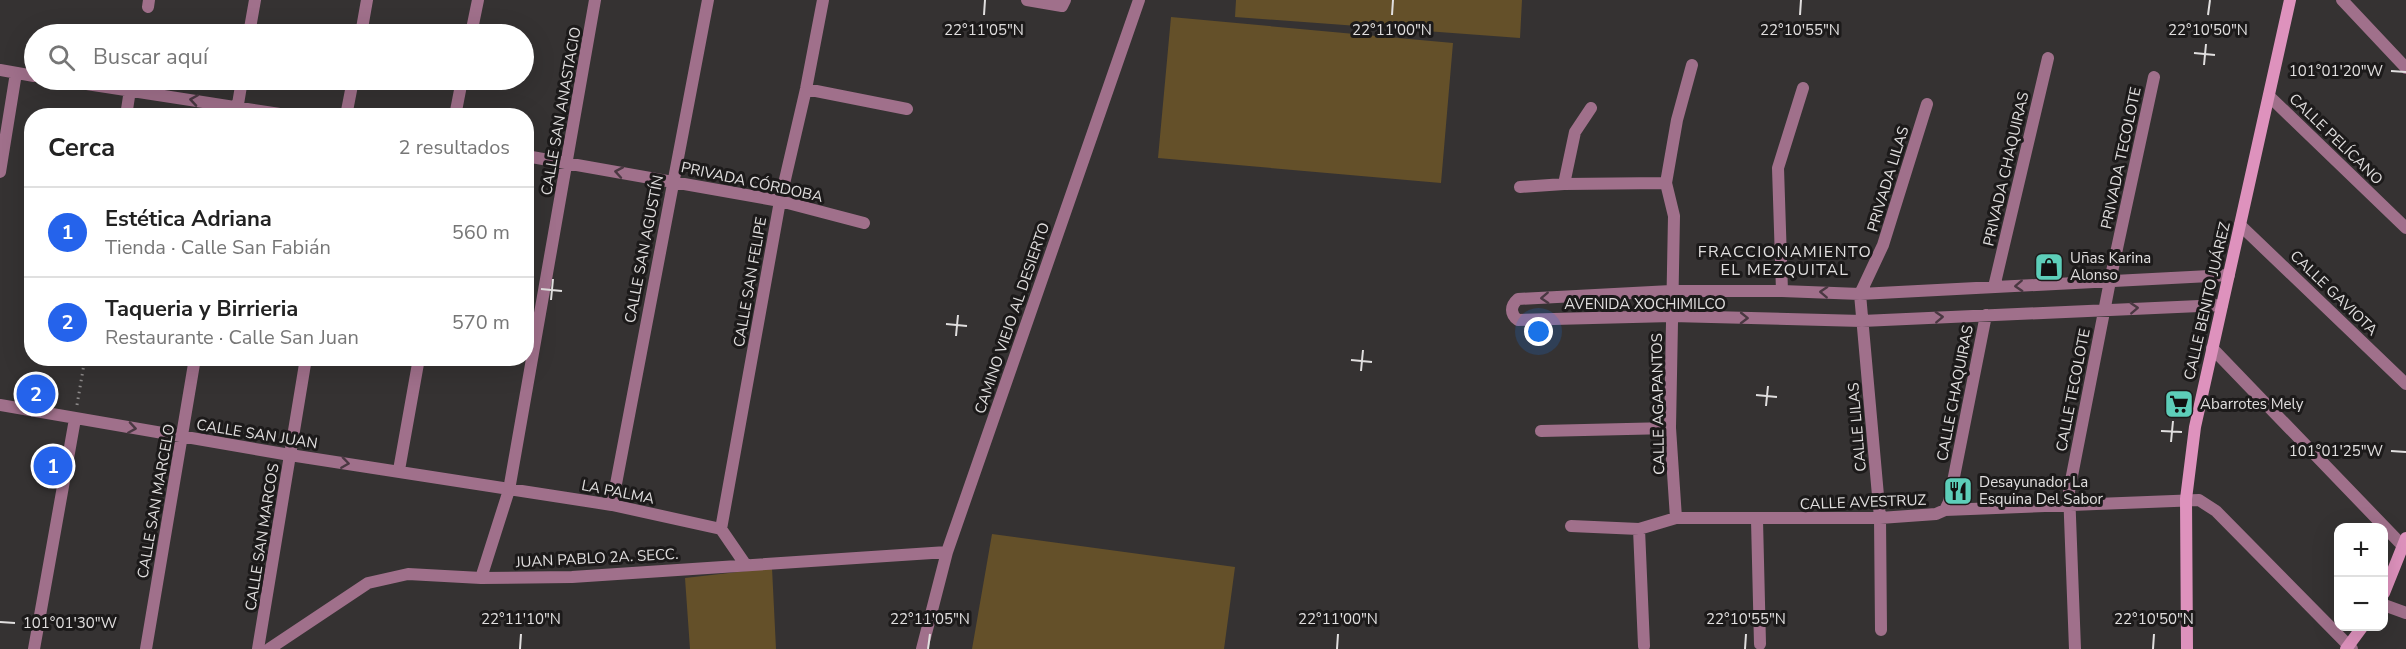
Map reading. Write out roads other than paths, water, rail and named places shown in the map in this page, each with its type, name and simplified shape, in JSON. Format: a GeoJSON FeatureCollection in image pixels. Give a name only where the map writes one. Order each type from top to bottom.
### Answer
{"type":"FeatureCollection","features":[{"type":"Feature","properties":{"kind":"street"},"geometry":{"type":"LineString","coordinates":[[251,24],[255,0]]}},
{"type":"Feature","properties":{"kind":"street"},"geometry":{"type":"LineString","coordinates":[[362,24],[367,0]]}},
{"type":"Feature","properties":{"kind":"street"},"geometry":{"type":"LineString","coordinates":[[473,24],[478,0]]}},
{"type":"Feature","properties":{"kind":"street","name":"CALLE SAN ANASTACIO"},"geometry":{"type":"LineString","coordinates":[[534,349],[595,0]]}},
{"type":"Feature","properties":{"kind":"street","name":"CALLE SAN AGUSTÍN"},"geometry":{"type":"LineString","coordinates":[[612,505],[708,0]]}},
{"type":"Feature","properties":{"kind":"street","name":"CALLE SAN FELIPE"},"geometry":{"type":"LineString","coordinates":[[721,529],[780,201],[806,89],[823,0]]}},
{"type":"Feature","properties":{"kind":"street"},"geometry":{"type":"LineString","coordinates":[[1027,0],[1063,3]]}},
{"type":"Feature","properties":{"kind":"street","name":"CAMINO VIEJO AL DESIERTO"},"geometry":{"type":"LineString","coordinates":[[922,649],[947,552],[1139,0]]}},
{"type":"Feature","properties":{"kind":"street","name":"CALLE BENITO JUÁREZ"},"geometry":{"type":"LineString","coordinates":[[2187,649],[2186,499],[2195,427],[2290,0]]}},
{"type":"Feature","properties":{"kind":"street"},"geometry":{"type":"LineString","coordinates":[[2342,0],[2406,68]]}},
{"type":"Feature","properties":{"kind":"street","name":"PRIVADA CHAQUIRAS"},"geometry":{"type":"LineString","coordinates":[[1994,287],[2048,58]]}},
{"type":"Feature","properties":{"kind":"street"},"geometry":{"type":"LineString","coordinates":[[1520,187],[1666,183],[1677,120],[1692,65]]}},
{"type":"Feature","properties":{"kind":"street"},"geometry":{"type":"LineString","coordinates":[[0,70],[24,74]]}},
{"type":"Feature","properties":{"kind":"street"},"geometry":{"type":"LineString","coordinates":[[0,172],[16,73]]}},
{"type":"Feature","properties":{"kind":"street","name":"PRIVADA TECOLOTE"},"geometry":{"type":"LineString","coordinates":[[2110,281],[2154,77]]}},
{"type":"Feature","properties":{"kind":"street"},"geometry":{"type":"LineString","coordinates":[[1782,291],[1778,168],[1803,88]]}},
{"type":"Feature","properties":{"kind":"street"},"geometry":{"type":"LineString","coordinates":[[806,89],[907,110]]}},
{"type":"Feature","properties":{"kind":"street"},"geometry":{"type":"LineString","coordinates":[[127,108],[130,90],[222,108]]}},
{"type":"Feature","properties":{"kind":"street"},"geometry":{"type":"LineString","coordinates":[[237,108],[240,90]]}},
{"type":"Feature","properties":{"kind":"street"},"geometry":{"type":"LineString","coordinates":[[348,108],[351,90]]}},
{"type":"Feature","properties":{"kind":"street"},"geometry":{"type":"LineString","coordinates":[[457,108],[460,90]]}},
{"type":"Feature","properties":{"kind":"street","name":"CALLE PELÍCANO"},"geometry":{"type":"LineString","coordinates":[[2270,97],[2406,228]]}},
{"type":"Feature","properties":{"kind":"street","name":"PRIVADA LILAS"},"geometry":{"type":"LineString","coordinates":[[1860,294],[1883,245],[1927,104]]}},
{"type":"Feature","properties":{"kind":"street"},"geometry":{"type":"LineString","coordinates":[[1564,184],[1575,132],[1591,108]]}},
{"type":"Feature","properties":{"kind":"street","name":"PRIVADA CÓRDOBA"},"geometry":{"type":"LineString","coordinates":[[534,157],[780,201],[864,223]]}},
{"type":"Feature","properties":{"kind":"street","name":"CALLE AGAPANTOS"},"geometry":{"type":"LineString","coordinates":[[1666,183],[1674,216],[1670,428],[1676,518]]}},
{"type":"Feature","properties":{"kind":"street","name":"CALLE GAVIOTA"},"geometry":{"type":"LineString","coordinates":[[2240,225],[2406,384]]}},
{"type":"Feature","properties":{"kind":"street","name":"AVENIDA XOCHIMILCO"},"geometry":{"type":"LineString","coordinates":[[2222,305],[1862,321],[1672,316],[1518,320],[1512,312],[1512,307],[1518,299],[1671,291],[1860,294],[2229,275]]}},
{"type":"Feature","properties":{"kind":"street","name":"CALLE TECOLOTE"},"geometry":{"type":"LineString","coordinates":[[2075,649],[2069,491],[2110,281]]}},
{"type":"Feature","properties":{"kind":"street","name":"CALLE LILAS"},"geometry":{"type":"LineString","coordinates":[[1860,294],[1880,518],[1881,630]]}},
{"type":"Feature","properties":{"kind":"street","name":"CALLE CHAQUIRAS"},"geometry":{"type":"LineString","coordinates":[[1945,510],[1949,502],[1986,315]]}},
{"type":"Feature","properties":{"kind":"street"},"geometry":{"type":"LineString","coordinates":[[2212,348],[2404,542],[2388,582]]}},
{"type":"Feature","properties":{"kind":"street","name":"CALLE SAN MARCELO"},"geometry":{"type":"LineString","coordinates":[[146,649],[194,366]]}},
{"type":"Feature","properties":{"kind":"street","name":"CALLE SAN MARCOS"},"geometry":{"type":"LineString","coordinates":[[258,649],[305,366]]}},
{"type":"Feature","properties":{"kind":"street"},"geometry":{"type":"LineString","coordinates":[[399,470],[418,366]]}},
{"type":"Feature","properties":{"kind":"street","name":"CALLE SAN ANASTACIO"},"geometry":{"type":"LineString","coordinates":[[481,578],[509,490],[531,366]]}},
{"type":"Feature","properties":{"kind":"street","name":"CALLE SAN JUAN"},"geometry":{"type":"LineString","coordinates":[[0,405],[509,490]]}},
{"type":"Feature","properties":{"kind":"street"},"geometry":{"type":"LineString","coordinates":[[34,649],[75,419]]}},
{"type":"Feature","properties":{"kind":"street"},"geometry":{"type":"LineString","coordinates":[[1541,431],[1670,428]]}},
{"type":"Feature","properties":{"kind":"street","name":"LA PALMA"},"geometry":{"type":"LineString","coordinates":[[509,490],[612,505],[721,529]]}},
{"type":"Feature","properties":{"kind":"street","name":"CALLE AVESTRUZ"},"geometry":{"type":"LineString","coordinates":[[1571,526],[1639,529],[1676,518],[1757,520],[1880,518],[1936,514],[1945,510],[2199,500],[2216,511],[2349,648]]}},
{"type":"Feature","properties":{"kind":"street"},"geometry":{"type":"LineString","coordinates":[[1757,520],[1760,644]]}},
{"type":"Feature","properties":{"kind":"street"},"geometry":{"type":"LineString","coordinates":[[721,529],[745,564]]}},
{"type":"Feature","properties":{"kind":"street"},"geometry":{"type":"LineString","coordinates":[[1639,529],[1644,646]]}},
{"type":"Feature","properties":{"kind":"street","name":"JUAN PABLO 2A. SECC."},"geometry":{"type":"LineString","coordinates":[[269,649],[368,583],[408,574],[481,578],[572,577],[947,552]]}},
{"type":"Feature","properties":{"kind":"street"},"geometry":{"type":"LineString","coordinates":[[2388,606],[2406,613]]}},
{"type":"Feature","properties":{"kind":"street"},"geometry":{"type":"LineString","coordinates":[[2349,648],[2360,631]]}},
{"type":"Feature","properties":{"kind":"place","name":"Uñas Karina Alonso"},"geometry":{"type":"Point","coordinates":[2049,267]}},
{"type":"Feature","properties":{"kind":"place","name":"Taqueria y Birrieria"},"geometry":{"type":"Point","coordinates":[36,394]}},
{"type":"Feature","properties":{"kind":"place","name":"Abarrotes Mely"},"geometry":{"type":"Point","coordinates":[2179,404]}},
{"type":"Feature","properties":{"kind":"place","name":"Estética Adriana"},"geometry":{"type":"Point","coordinates":[53,466]}},
{"type":"Feature","properties":{"kind":"place","name":"Desayunador La Esquina Del Sabor"},"geometry":{"type":"Point","coordinates":[1958,491]}},
{"type":"Feature","properties":{"kind":"district","name":"FRACCIONAMIENTO EL MEZQUITAL"},"geometry":{"type":"Point","coordinates":[1785,260]}}]}
